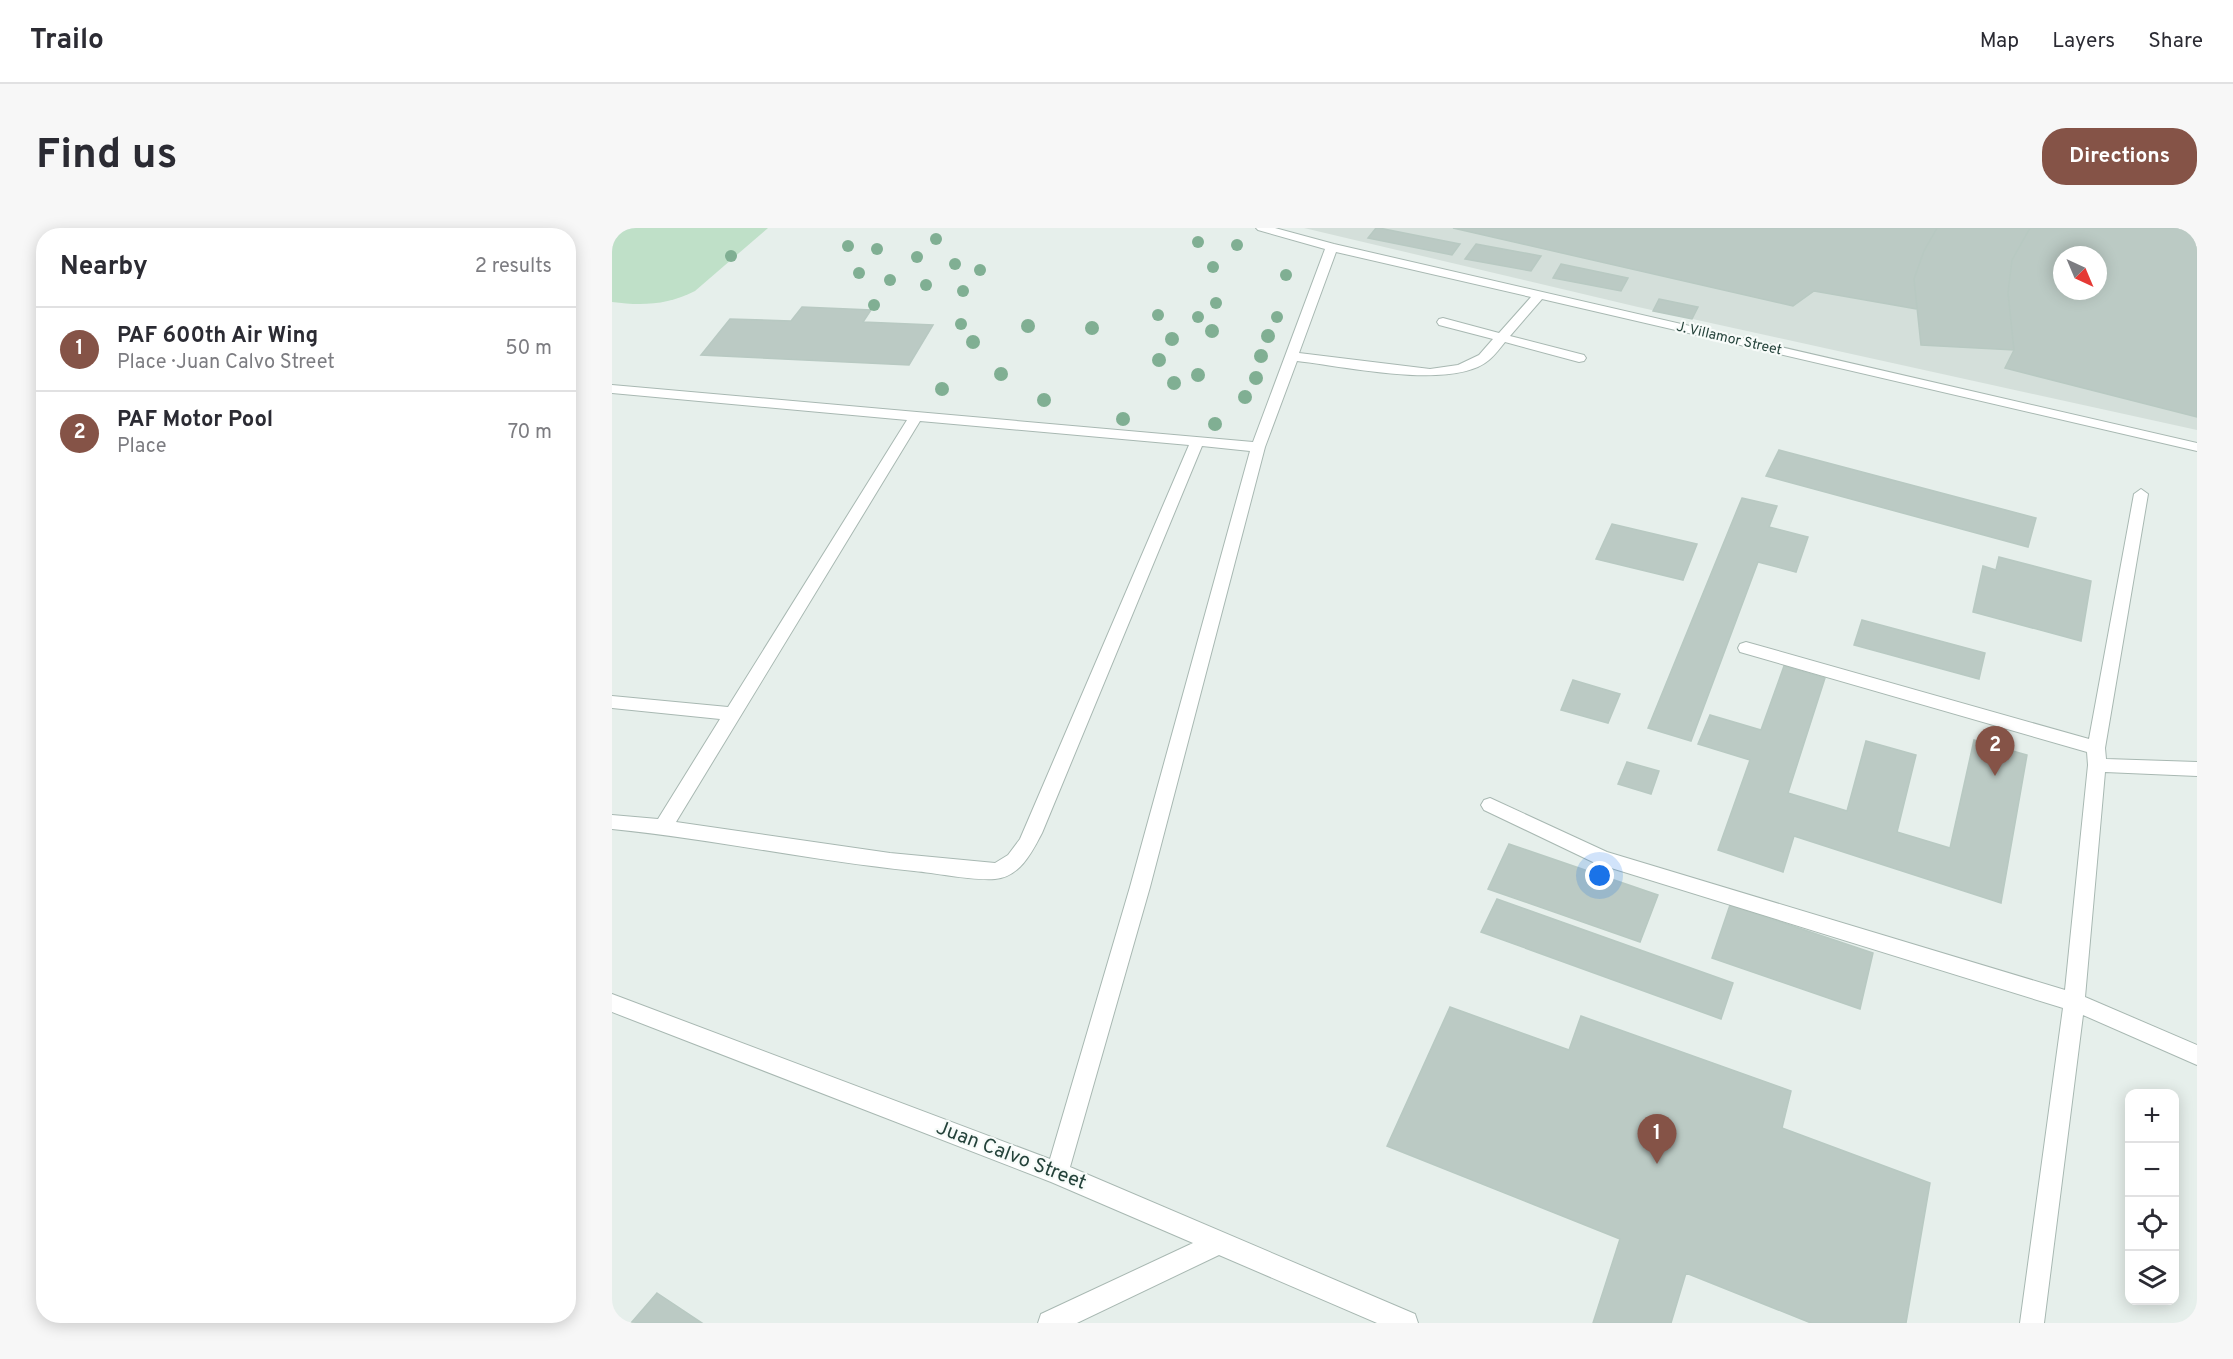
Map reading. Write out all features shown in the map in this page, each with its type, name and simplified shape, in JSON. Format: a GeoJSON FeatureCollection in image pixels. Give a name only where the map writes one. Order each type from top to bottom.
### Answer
{"type":"FeatureCollection","features":[{"type":"Feature","properties":{"kind":"street","name":"J. Villamor Street"},"geometry":{"type":"LineString","coordinates":[[1262,228],[1332,247],[2197,447]]}},
{"type":"Feature","properties":{"kind":"street"},"geometry":{"type":"LineString","coordinates":[[1057,1173],[1140,887],[1258,447],[1332,247]]}},
{"type":"Feature","properties":{"kind":"street"},"geometry":{"type":"LineString","coordinates":[[1292,356],[1430,373],[1461,369],[1484,358],[1539,295]]}},
{"type":"Feature","properties":{"kind":"street"},"geometry":{"type":"LineString","coordinates":[[1443,322],[1579,358]]}},
{"type":"Feature","properties":{"kind":"street"},"geometry":{"type":"LineString","coordinates":[[612,389],[1258,447]]}},
{"type":"Feature","properties":{"kind":"street"},"geometry":{"type":"LineString","coordinates":[[663,827],[915,418]]}},
{"type":"Feature","properties":{"kind":"street"},"geometry":{"type":"LineString","coordinates":[[612,822],[663,827],[890,861],[996,871],[1008,868],[1019,858],[1045,802],[1197,442]]}},
{"type":"Feature","properties":{"kind":"street"},"geometry":{"type":"LineString","coordinates":[[2032,1323],[2074,1002],[2096,757],[2140,494]]}},
{"type":"Feature","properties":{"kind":"street"},"geometry":{"type":"LineString","coordinates":[[1746,648],[2096,757],[2197,769]]}},
{"type":"Feature","properties":{"kind":"street"},"geometry":{"type":"LineString","coordinates":[[612,702],[731,714]]}},
{"type":"Feature","properties":{"kind":"street"},"geometry":{"type":"LineString","coordinates":[[1490,805],[1602,858],[2074,1002],[2197,1055]]}},
{"type":"Feature","properties":{"kind":"street","name":"Juan Calvo Street"},"geometry":{"type":"LineString","coordinates":[[612,1003],[1057,1173],[1406,1323]]}},
{"type":"Feature","properties":{"kind":"street"},"geometry":{"type":"LineString","coordinates":[[1050,1323],[1218,1243]]}},
{"type":"Feature","properties":{"kind":"shaded area"},"geometry":{"type":"Polygon","coordinates":[[[1304,228],[2197,228],[2197,430],[1638,307],[1304,228]]]}},
{"type":"Feature","properties":{"kind":"green space"},"geometry":{"type":"Polygon","coordinates":[[[612,228],[768,228],[695,291],[665,302],[634,304],[612,302],[612,228]]]}},
{"type":"Feature","properties":{"kind":"building"},"geometry":{"type":"Polygon","coordinates":[[[1376,228],[1460,244],[1452,255],[1368,238],[1376,228]]]}},
{"type":"Feature","properties":{"kind":"building"},"geometry":{"type":"Polygon","coordinates":[[[1453,228],[1937,228],[1924,251],[1914,279],[1917,309],[1814,291],[1793,306],[1453,228]]]}},
{"type":"Feature","properties":{"kind":"building"},"geometry":{"type":"Polygon","coordinates":[[[1937,228],[2030,228],[2012,260],[2008,293],[2014,350],[1921,345],[1914,279],[1924,251],[1937,228]]]}},
{"type":"Feature","properties":{"kind":"building"},"geometry":{"type":"Polygon","coordinates":[[[2030,228],[2185,228],[2197,230],[2197,417],[2005,368],[2014,350],[2008,293],[2012,260],[2030,228]]]}},
{"type":"Feature","properties":{"kind":"building"},"geometry":{"type":"Polygon","coordinates":[[[1476,244],[1541,256],[1531,271],[1465,259],[1476,244]]]}},
{"type":"Feature","properties":{"kind":"building"},"geometry":{"type":"Polygon","coordinates":[[[1561,264],[1628,278],[1621,291],[1553,278],[1561,264]]]}},
{"type":"Feature","properties":{"kind":"building"},"geometry":{"type":"Polygon","coordinates":[[[1659,299],[1698,307],[1692,319],[1653,311],[1659,299]]]}},
{"type":"Feature","properties":{"kind":"building"},"geometry":{"type":"Polygon","coordinates":[[[802,307],[871,310],[863,322],[933,325],[909,365],[701,355],[730,319],[791,321],[802,307]]]}},
{"type":"Feature","properties":{"kind":"building"},"geometry":{"type":"Polygon","coordinates":[[[1779,450],[2036,518],[2028,547],[1766,476],[1779,450]]]}},
{"type":"Feature","properties":{"kind":"building"},"geometry":{"type":"Polygon","coordinates":[[[1742,498],[1777,506],[1769,527],[1808,537],[1796,572],[1758,562],[1691,741],[1648,728],[1742,498]]]}},
{"type":"Feature","properties":{"kind":"building"},"geometry":{"type":"Polygon","coordinates":[[[1612,524],[1697,544],[1683,580],[1596,559],[1612,524]]]}},
{"type":"Feature","properties":{"kind":"building"},"geometry":{"type":"Polygon","coordinates":[[[1999,557],[2091,581],[2081,641],[1973,612],[1983,566],[1996,570],[1999,557]]]}},
{"type":"Feature","properties":{"kind":"building"},"geometry":{"type":"Polygon","coordinates":[[[1862,620],[1985,653],[1979,679],[1854,645],[1862,620]]]}},
{"type":"Feature","properties":{"kind":"building"},"geometry":{"type":"Polygon","coordinates":[[[1784,666],[1825,678],[1788,793],[1847,811],[1866,741],[1916,755],[1897,832],[1950,848],[1974,740],[2027,755],[2001,903],[1794,836],[1783,872],[1718,850],[1750,760],[1698,744],[1710,715],[1761,730],[1784,666]]]}},
{"type":"Feature","properties":{"kind":"building"},"geometry":{"type":"Polygon","coordinates":[[[1573,680],[1620,694],[1608,723],[1561,710],[1573,680]]]}},
{"type":"Feature","properties":{"kind":"building"},"geometry":{"type":"Polygon","coordinates":[[[1627,762],[1659,771],[1651,794],[1618,784],[1627,762]]]}},
{"type":"Feature","properties":{"kind":"building"},"geometry":{"type":"Polygon","coordinates":[[[1509,844],[1658,895],[1640,942],[1488,889],[1509,844]]]}},
{"type":"Feature","properties":{"kind":"building"},"geometry":{"type":"Polygon","coordinates":[[[1497,899],[1733,983],[1721,1019],[1481,932],[1497,899]]]}},
{"type":"Feature","properties":{"kind":"building"},"geometry":{"type":"Polygon","coordinates":[[[1730,905],[1873,953],[1860,1009],[1712,958],[1730,905]]]}},
{"type":"Feature","properties":{"kind":"building"},"geometry":{"type":"Polygon","coordinates":[[[1450,1007],[1569,1050],[1581,1016],[1791,1091],[1782,1128],[1930,1183],[1906,1323],[1811,1323],[1686,1273],[1671,1323],[1593,1323],[1620,1239],[1387,1146],[1450,1007]]]}},
{"type":"Feature","properties":{"kind":"building"},"geometry":{"type":"Polygon","coordinates":[[[657,1293],[702,1323],[631,1323],[657,1293]]]}},
{"type":"Feature","properties":{"kind":"place","name":"PAF Motor Pool"},"geometry":{"type":"Point","coordinates":[1995,776]}},
{"type":"Feature","properties":{"kind":"place","name":"PAF 600th Air Wing"},"geometry":{"type":"Point","coordinates":[1657,1164]}}]}
